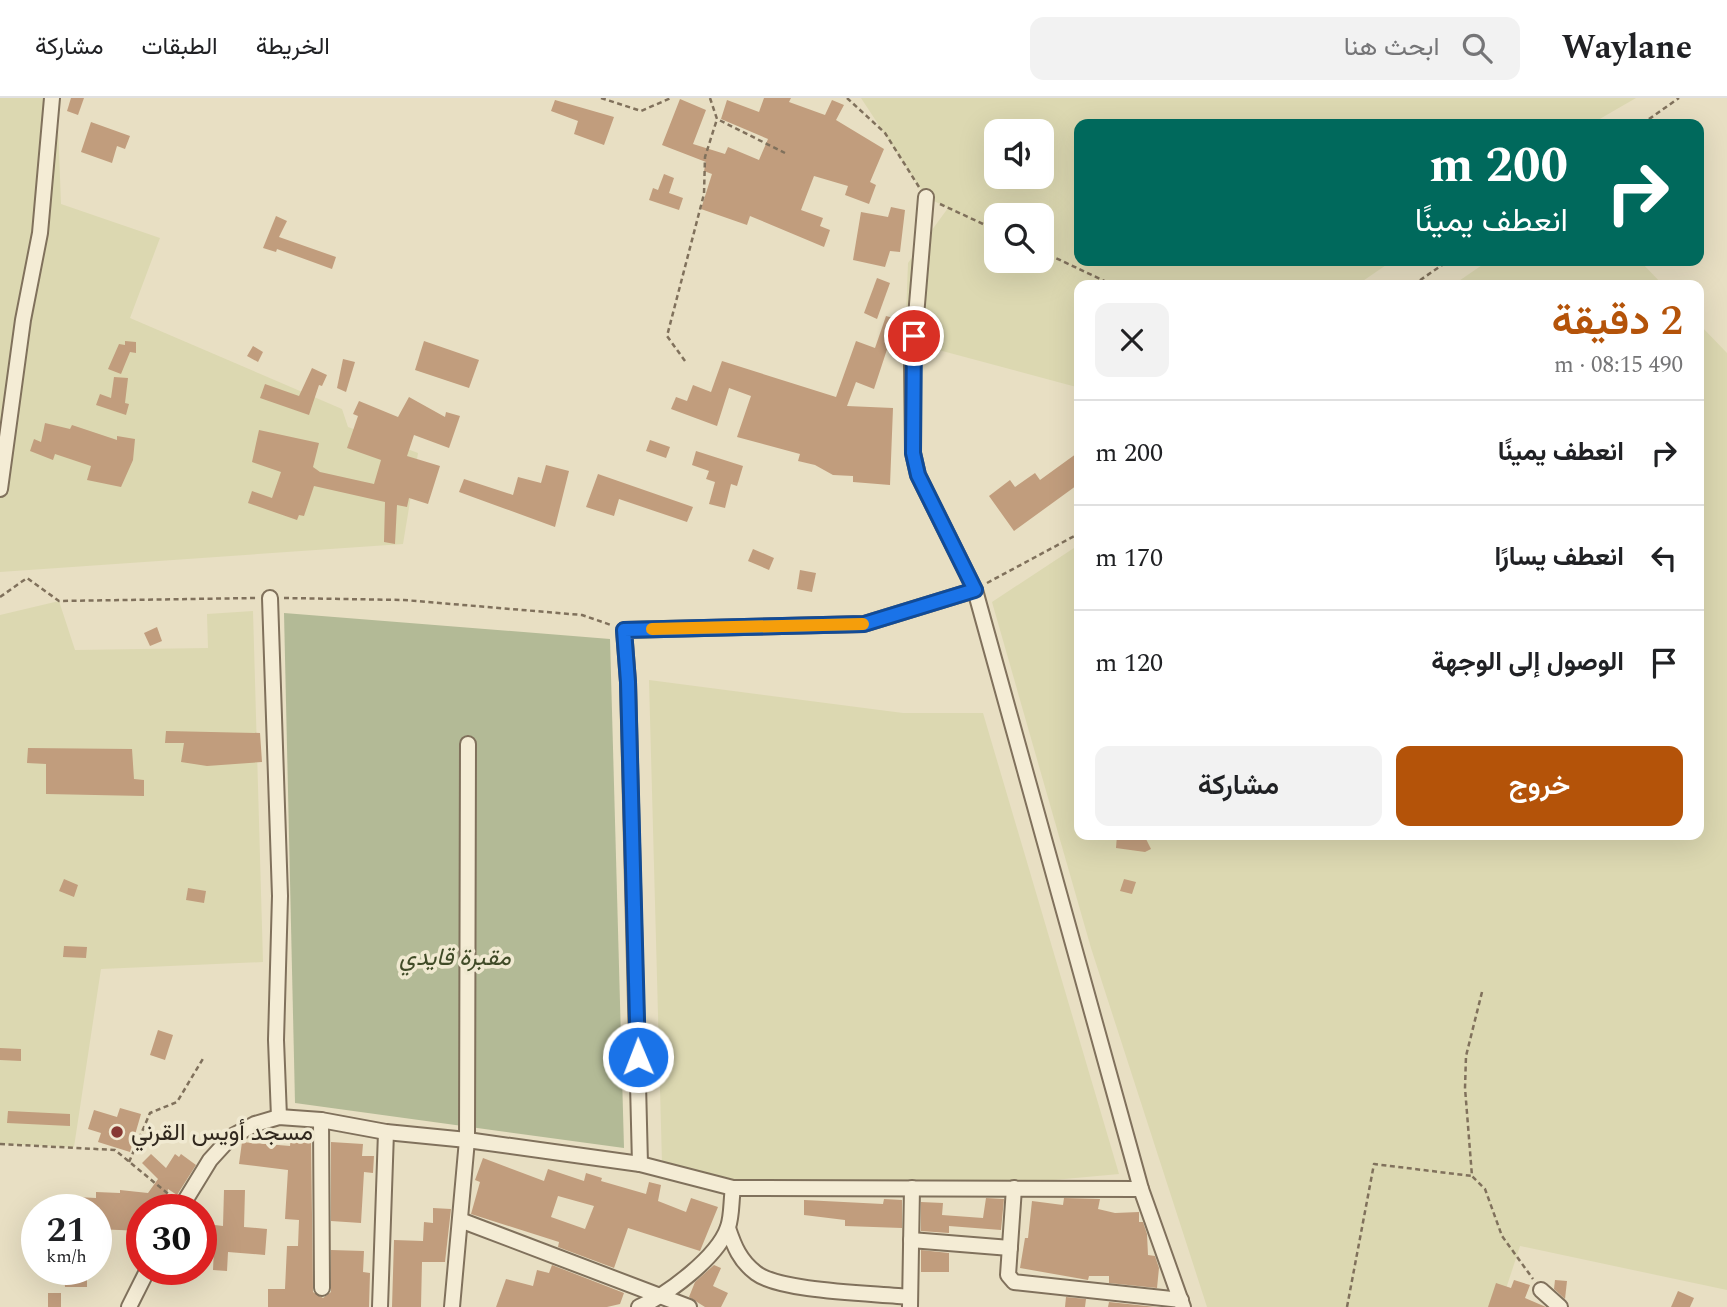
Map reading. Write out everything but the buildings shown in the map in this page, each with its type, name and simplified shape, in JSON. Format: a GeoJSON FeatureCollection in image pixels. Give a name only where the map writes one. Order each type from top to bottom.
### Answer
{"type":"FeatureCollection","features":[{"type":"Feature","properties":{"kind":"street"},"geometry":{"type":"LineString","coordinates":[[0,489],[23,320],[40,233],[52,98]]}},
{"type":"Feature","properties":{"kind":"street"},"geometry":{"type":"LineString","coordinates":[[926,197],[912,364],[913,453],[918,475],[975,590],[1141,1189],[1182,1303],[1014,1282],[1008,1275],[1014,1188]]}},
{"type":"Feature","properties":{"kind":"street"},"geometry":{"type":"LineString","coordinates":[[640,1164],[628,682],[624,630],[864,624],[975,590]]}},
{"type":"Feature","properties":{"kind":"street"},"geometry":{"type":"LineString","coordinates":[[271,598],[281,896],[276,1040],[279,1117]]}},
{"type":"Feature","properties":{"kind":"street"},"geometry":{"type":"LineString","coordinates":[[452,1307],[467,1140],[468,744]]}},
{"type":"Feature","properties":{"kind":"street"},"geometry":{"type":"LineString","coordinates":[[189,1194],[210,1160],[231,1137],[255,1124],[279,1117],[321,1120],[386,1132],[467,1140],[640,1164],[733,1188],[1141,1189]]}},
{"type":"Feature","properties":{"kind":"street"},"geometry":{"type":"LineString","coordinates":[[321,1120],[322,1288]]}},
{"type":"Feature","properties":{"kind":"street"},"geometry":{"type":"LineString","coordinates":[[380,1307],[386,1132]]}},
{"type":"Feature","properties":{"kind":"street"},"geometry":{"type":"LineString","coordinates":[[639,1307],[663,1297],[709,1255],[728,1228],[733,1188]]}},
{"type":"Feature","properties":{"kind":"street"},"geometry":{"type":"LineString","coordinates":[[728,1228],[741,1260],[758,1275],[779,1284],[910,1302],[912,1188]]}},
{"type":"Feature","properties":{"kind":"street"},"geometry":{"type":"LineString","coordinates":[[460,1220],[689,1307]]}},
{"type":"Feature","properties":{"kind":"street"},"geometry":{"type":"LineString","coordinates":[[911,1240],[1010,1248]]}},
{"type":"Feature","properties":{"kind":"street"},"geometry":{"type":"LineString","coordinates":[[129,1307],[140,1285]]}},
{"type":"Feature","properties":{"kind":"street"},"geometry":{"type":"LineString","coordinates":[[1541,1290],[1560,1307]]}},
{"type":"Feature","properties":{"kind":"path"},"geometry":{"type":"LineString","coordinates":[[601,98],[641,111],[671,98]]}},
{"type":"Feature","properties":{"kind":"path"},"geometry":{"type":"LineString","coordinates":[[685,361],[667,336],[704,194],[705,157],[717,119],[710,98]]}},
{"type":"Feature","properties":{"kind":"path"},"geometry":{"type":"LineString","coordinates":[[847,98],[885,133],[926,197],[984,224]]}},
{"type":"Feature","properties":{"kind":"path"},"geometry":{"type":"LineString","coordinates":[[1649,119],[1679,98]]}},
{"type":"Feature","properties":{"kind":"path"},"geometry":{"type":"LineString","coordinates":[[717,119],[785,153]]}},
{"type":"Feature","properties":{"kind":"path"},"geometry":{"type":"LineString","coordinates":[[1054,257],[1102,280]]}},
{"type":"Feature","properties":{"kind":"path"},"geometry":{"type":"LineString","coordinates":[[1420,280],[1441,266]]}},
{"type":"Feature","properties":{"kind":"path"},"geometry":{"type":"LineString","coordinates":[[975,590],[1074,536]]}},
{"type":"Feature","properties":{"kind":"path"},"geometry":{"type":"LineString","coordinates":[[0,597],[27,578],[59,601],[271,598],[404,600],[582,615],[624,630]]}},
{"type":"Feature","properties":{"kind":"path"},"geometry":{"type":"LineString","coordinates":[[1472,1176],[1465,1088],[1466,1056],[1482,992]]}},
{"type":"Feature","properties":{"kind":"path"},"geometry":{"type":"LineString","coordinates":[[129,1162],[150,1113],[177,1102],[204,1058]]}},
{"type":"Feature","properties":{"kind":"path"},"geometry":{"type":"LineString","coordinates":[[0,1144],[115,1150],[166,1194]]}},
{"type":"Feature","properties":{"kind":"path"},"geometry":{"type":"LineString","coordinates":[[1347,1307],[1374,1164],[1472,1176],[1485,1189],[1502,1236],[1541,1290]]}},
{"type":"Feature","properties":{"kind":"shaded area"},"geometry":{"type":"Polygon","coordinates":[[[0,98],[57,98],[61,204],[160,238],[130,318],[342,409],[348,427],[418,453],[403,544],[0,572],[0,98]]]}},
{"type":"Feature","properties":{"kind":"shaded area"},"geometry":{"type":"Polygon","coordinates":[[[861,98],[1636,98],[1600,119],[1074,119],[1074,266],[1385,266],[1364,280],[1074,280],[1074,386],[905,341],[908,263],[948,208],[926,197],[861,98]]]}},
{"type":"Feature","properties":{"kind":"shaded area"},"geometry":{"type":"Polygon","coordinates":[[[1481,266],[1645,266],[1658,280],[1460,280],[1481,266]]]}},
{"type":"Feature","properties":{"kind":"shaded area"},"geometry":{"type":"Polygon","coordinates":[[[1704,329],[1727,353],[1727,1290],[1520,1246],[1500,1307],[1207,1307],[1091,948],[992,602],[1074,548],[1074,840],[1704,840],[1704,329]]]}},
{"type":"Feature","properties":{"kind":"shaded area"},"geometry":{"type":"Polygon","coordinates":[[[59,601],[75,650],[208,648],[207,614],[253,611],[263,962],[101,969],[74,1147],[0,1144],[0,615],[59,601]]]}},
{"type":"Feature","properties":{"kind":"shaded area"},"geometry":{"type":"Polygon","coordinates":[[[649,680],[903,713],[983,713],[1119,1174],[1032,1182],[759,1185],[662,1163],[649,680]]]}},
{"type":"Feature","properties":{"kind":"green space","name":"مقبرة قايدي"},"geometry":{"type":"Polygon","coordinates":[[[284,613],[610,639],[624,1148],[295,1103],[284,613]]]}},
{"type":"Feature","properties":{"kind":"slow traffic"},"geometry":{"type":"LineString","coordinates":[[652,629],[863,624]]}},
{"type":"Feature","properties":{"kind":"place","name":"مسجد أويس القرني"},"geometry":{"type":"Point","coordinates":[117,1132]}},
{"type":"Feature","properties":{"kind":"route"},"geometry":{"type":"LineString","coordinates":[[638,1057],[628,682],[624,630],[864,624],[975,590],[918,475],[913,453],[914,336]]}}]}
